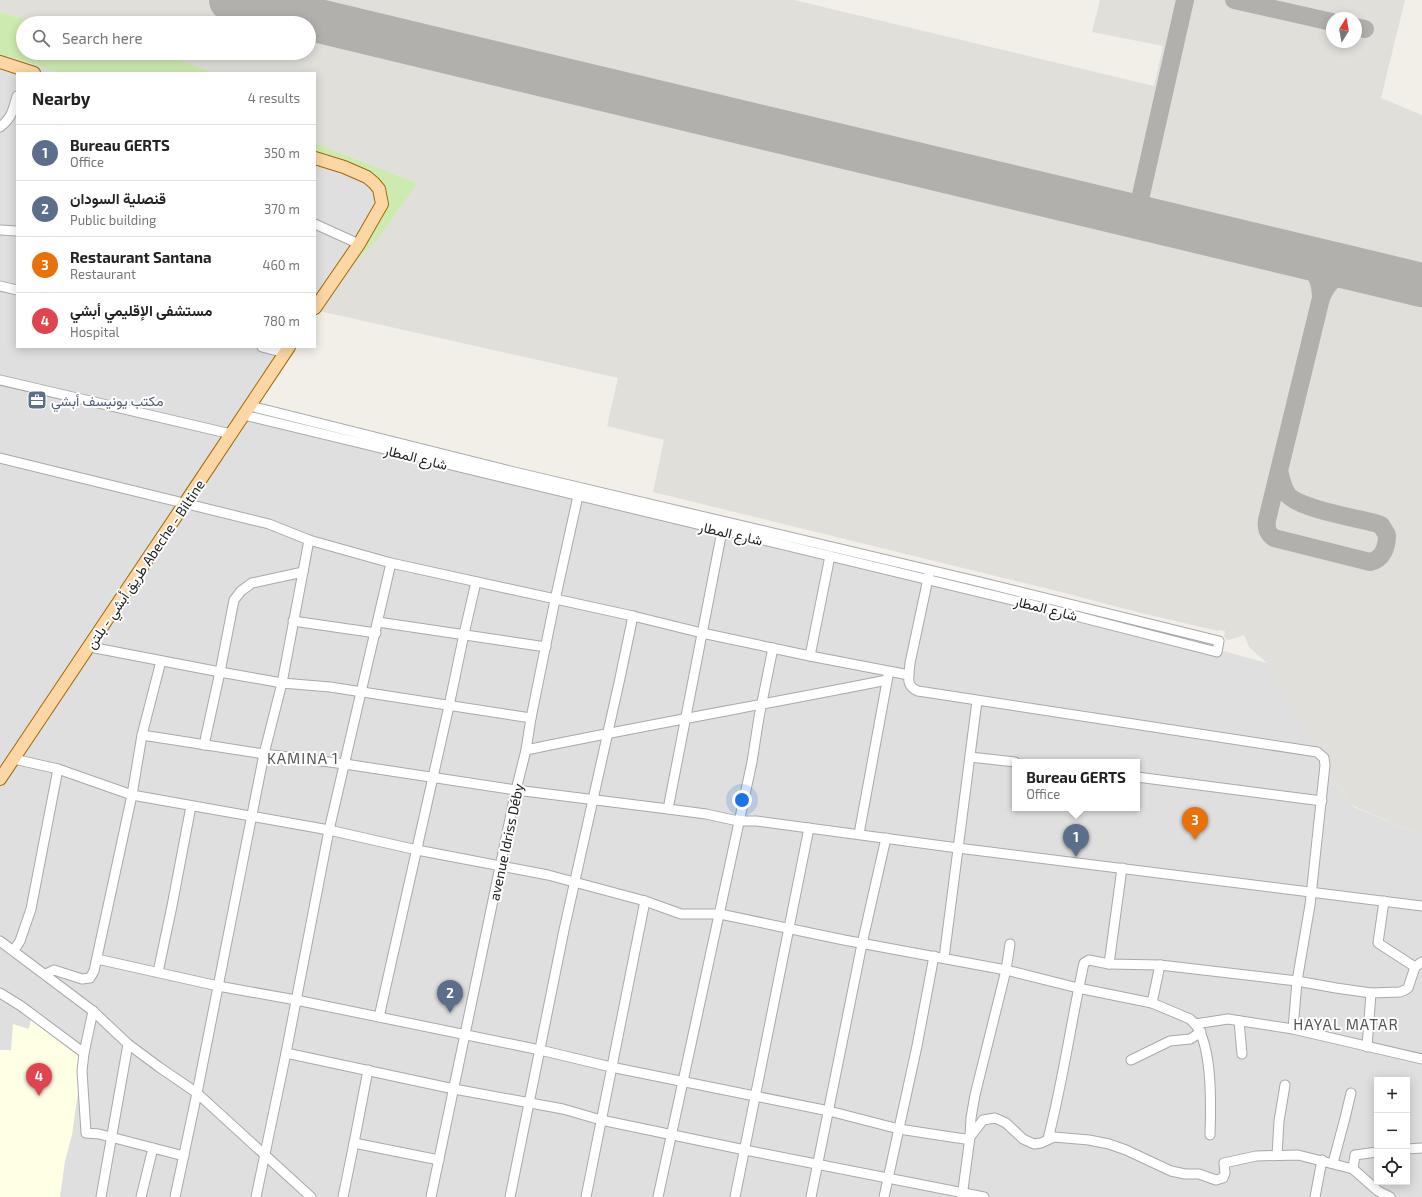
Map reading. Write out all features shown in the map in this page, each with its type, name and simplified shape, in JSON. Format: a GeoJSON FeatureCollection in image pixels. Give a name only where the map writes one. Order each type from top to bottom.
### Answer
{"type":"FeatureCollection","features":[{"type":"Feature","properties":{"kind":"main road"},"geometry":{"type":"LineString","coordinates":[[0,62],[27,72]]}},
{"type":"Feature","properties":{"kind":"main road"},"geometry":{"type":"LineString","coordinates":[[316,158],[344,167],[367,177],[379,189],[381,206],[359,244],[316,307]]}},
{"type":"Feature","properties":{"kind":"main road","name":"طريق أبشي - بلتن Abeche - Biltine"},"geometry":{"type":"LineString","coordinates":[[0,779],[247,411],[281,349]]}},
{"type":"Feature","properties":{"kind":"street"},"geometry":{"type":"LineString","coordinates":[[0,127],[8,121],[15,112]]}},
{"type":"Feature","properties":{"kind":"street"},"geometry":{"type":"LineString","coordinates":[[316,224],[359,244]]}},
{"type":"Feature","properties":{"kind":"street"},"geometry":{"type":"LineString","coordinates":[[0,230],[16,231]]}},
{"type":"Feature","properties":{"kind":"street"},"geometry":{"type":"LineString","coordinates":[[0,286],[16,290]]}},
{"type":"Feature","properties":{"kind":"street"},"geometry":{"type":"LineString","coordinates":[[0,380],[231,434]]}},
{"type":"Feature","properties":{"kind":"street","name":"شارع المطار"},"geometry":{"type":"LineString","coordinates":[[247,411],[580,492],[930,570],[1219,641],[1217,652],[1021,602],[722,531],[580,492]]}},
{"type":"Feature","properties":{"kind":"street"},"geometry":{"type":"LineString","coordinates":[[0,458],[269,524],[309,540],[391,563],[633,616],[702,633],[909,675]]}},
{"type":"Feature","properties":{"kind":"street","name":"avenue Idriss Déby"},"geometry":{"type":"LineString","coordinates":[[432,1197],[465,1035],[502,866],[516,790],[526,750],[555,600],[580,492]]}},
{"type":"Feature","properties":{"kind":"street"},"geometry":{"type":"LineString","coordinates":[[668,809],[722,531]]}},
{"type":"Feature","properties":{"kind":"street"},"geometry":{"type":"LineString","coordinates":[[175,1197],[197,1094],[264,754],[282,682],[309,540]]}},
{"type":"Feature","properties":{"kind":"street"},"geometry":{"type":"LineString","coordinates":[[810,656],[830,556]]}},
{"type":"Feature","properties":{"kind":"street"},"geometry":{"type":"LineString","coordinates":[[256,1197],[286,1053],[329,830],[376,633],[391,563]]}},
{"type":"Feature","properties":{"kind":"street"},"geometry":{"type":"LineString","coordinates":[[930,570],[909,675],[909,685],[918,691],[1317,752],[1324,758],[1325,765],[1322,801],[1311,892],[1297,981],[1293,1029]]}},
{"type":"Feature","properties":{"kind":"street"},"geometry":{"type":"LineString","coordinates":[[204,745],[234,600],[241,591],[252,582],[303,572]]}},
{"type":"Feature","properties":{"kind":"street"},"geometry":{"type":"LineString","coordinates":[[379,1017],[476,582]]}},
{"type":"Feature","properties":{"kind":"street"},"geometry":{"type":"LineString","coordinates":[[510,1197],[592,799],[633,616]]}},
{"type":"Feature","properties":{"kind":"street"},"geometry":{"type":"LineString","coordinates":[[293,621],[376,633]]}},
{"type":"Feature","properties":{"kind":"street"},"geometry":{"type":"LineString","coordinates":[[378,622],[546,647]]}},
{"type":"Feature","properties":{"kind":"street"},"geometry":{"type":"LineString","coordinates":[[90,647],[220,672],[282,682],[330,687],[531,718]]}},
{"type":"Feature","properties":{"kind":"street"},"geometry":{"type":"LineString","coordinates":[[658,1197],[720,914],[738,821],[752,762],[773,648]]}},
{"type":"Feature","properties":{"kind":"street"},"geometry":{"type":"LineString","coordinates":[[46,974],[54,970],[82,979],[90,978],[94,971],[132,795],[142,735],[161,661]]}},
{"type":"Feature","properties":{"kind":"street"},"geometry":{"type":"LineString","coordinates":[[859,834],[889,671]]}},
{"type":"Feature","properties":{"kind":"street"},"geometry":{"type":"LineString","coordinates":[[526,750],[887,680]]}},
{"type":"Feature","properties":{"kind":"street"},"geometry":{"type":"LineString","coordinates":[[944,958],[978,701]]}},
{"type":"Feature","properties":{"kind":"street"},"geometry":{"type":"LineString","coordinates":[[142,735],[516,790],[706,814],[738,821],[756,821],[958,848],[1422,906]]}},
{"type":"Feature","properties":{"kind":"street"},"geometry":{"type":"LineString","coordinates":[[970,757],[1012,762]]}},
{"type":"Feature","properties":{"kind":"street"},"geometry":{"type":"LineString","coordinates":[[14,759],[58,769],[132,795],[329,830],[417,850],[548,875],[645,901],[686,915],[720,914],[862,944],[1006,970],[1078,988],[1152,1003],[1190,1019],[1201,1032],[1208,1065],[1210,1089],[1210,1136]]}},
{"type":"Feature","properties":{"kind":"street"},"geometry":{"type":"LineString","coordinates":[[14,950],[20,941],[31,909],[58,769]]}},
{"type":"Feature","properties":{"kind":"street"},"geometry":{"type":"LineString","coordinates":[[1140,777],[1322,801]]}},
{"type":"Feature","properties":{"kind":"street"},"geometry":{"type":"LineString","coordinates":[[158,972],[192,806]]}},
{"type":"Feature","properties":{"kind":"street"},"geometry":{"type":"LineString","coordinates":[[735,1197],[809,828]]}},
{"type":"Feature","properties":{"kind":"street"},"geometry":{"type":"LineString","coordinates":[[811,1197],[862,944],[886,838]]}},
{"type":"Feature","properties":{"kind":"street"},"geometry":{"type":"LineString","coordinates":[[1109,964],[1122,868]]}},
{"type":"Feature","properties":{"kind":"street"},"geometry":{"type":"LineString","coordinates":[[586,1197],[645,901]]}},
{"type":"Feature","properties":{"kind":"street"},"geometry":{"type":"LineString","coordinates":[[1048,1139],[1057,1104],[1084,963],[1089,960],[1109,964],[1160,965],[1297,981],[1371,993],[1400,992],[1408,988],[1419,964],[1378,943],[1384,901]]}},
{"type":"Feature","properties":{"kind":"street"},"geometry":{"type":"LineString","coordinates":[[0,941],[46,974],[93,1011],[128,1044],[197,1094],[311,1197]]}},
{"type":"Feature","properties":{"kind":"street"},"geometry":{"type":"LineString","coordinates":[[963,1195],[971,1118],[975,1095],[1006,970],[1010,944]]}},
{"type":"Feature","properties":{"kind":"street"},"geometry":{"type":"LineString","coordinates":[[884,1197],[934,956]]}},
{"type":"Feature","properties":{"kind":"street"},"geometry":{"type":"LineString","coordinates":[[97,959],[218,986],[379,1017],[540,1050],[611,1067],[828,1111],[898,1129],[965,1138],[970,1137],[983,1120],[995,1118],[1006,1123],[1023,1139],[1034,1144],[1041,1143],[1054,1137],[1067,1137],[1109,1144],[1126,1150],[1171,1171],[1185,1174],[1198,1174],[1216,1180],[1223,1178],[1225,1173],[1224,1164],[1256,1156],[1298,1155],[1353,1169],[1378,1191],[1390,1197]]}},
{"type":"Feature","properties":{"kind":"street"},"geometry":{"type":"LineString","coordinates":[[1152,1003],[1160,965]]}},
{"type":"Feature","properties":{"kind":"street"},"geometry":{"type":"LineString","coordinates":[[0,993],[21,1006],[84,1053]]}},
{"type":"Feature","properties":{"kind":"street"},"geometry":{"type":"LineString","coordinates":[[1367,1047],[1371,993]]}},
{"type":"Feature","properties":{"kind":"street"},"geometry":{"type":"LineString","coordinates":[[93,1011],[84,1053],[82,1078],[86,1133],[111,1137],[184,1156]]}},
{"type":"Feature","properties":{"kind":"street"},"geometry":{"type":"LineString","coordinates":[[1195,1024],[1228,1019],[1293,1029],[1422,1060]]}},
{"type":"Feature","properties":{"kind":"street"},"geometry":{"type":"LineString","coordinates":[[1239,1021],[1242,1054]]}},
{"type":"Feature","properties":{"kind":"street"},"geometry":{"type":"LineString","coordinates":[[1131,1060],[1170,1041],[1190,1039],[1201,1032]]}},
{"type":"Feature","properties":{"kind":"street"},"geometry":{"type":"LineString","coordinates":[[101,1197],[128,1044]]}},
{"type":"Feature","properties":{"kind":"street"},"geometry":{"type":"LineString","coordinates":[[286,1053],[454,1089],[563,1109],[601,1120],[745,1150],[817,1163],[963,1195],[984,1197]]}},
{"type":"Feature","properties":{"kind":"street"},"geometry":{"type":"LineString","coordinates":[[343,1197],[368,1070]]}},
{"type":"Feature","properties":{"kind":"street"},"geometry":{"type":"LineString","coordinates":[[1276,1155],[1279,1121],[1285,1085]]}},
{"type":"Feature","properties":{"kind":"street"},"geometry":{"type":"LineString","coordinates":[[1333,1163],[1346,1118],[1350,1093]]}},
{"type":"Feature","properties":{"kind":"street"},"geometry":{"type":"LineString","coordinates":[[354,1143],[439,1160]]}},
{"type":"Feature","properties":{"kind":"street"},"geometry":{"type":"LineString","coordinates":[[141,1197],[153,1148]]}},
{"type":"Feature","properties":{"kind":"street"},"geometry":{"type":"LineString","coordinates":[[1410,1149],[1422,1148]]}},
{"type":"Feature","properties":{"kind":"street"},"geometry":{"type":"LineString","coordinates":[[1353,1169],[1355,1155],[1374,1152]]}},
{"type":"Feature","properties":{"kind":"street"},"geometry":{"type":"LineString","coordinates":[[1314,1197],[1322,1160]]}},
{"type":"Feature","properties":{"kind":"shaded area"},"geometry":{"type":"Polygon","coordinates":[[[0,0],[794,0],[1154,86],[1163,46],[1092,32],[1100,0],[1405,0],[1381,98],[1422,115],[1422,835],[1350,804],[1333,779],[1267,663],[1249,647],[1244,635],[1229,640],[1224,636],[1225,631],[1218,631],[1137,612],[653,492],[664,440],[607,426],[618,378],[316,310],[417,183],[316,143],[316,72],[212,72],[179,60],[316,60],[316,16],[16,16],[0,12],[0,0]]]}},
{"type":"Feature","properties":{"kind":"shaded area"},"geometry":{"type":"Polygon","coordinates":[[[0,55],[11,57],[16,60],[57,72],[16,72],[16,348],[284,348],[249,405],[973,594],[1194,643],[1267,663],[1333,779],[1347,800],[1354,807],[1422,835],[1422,1197],[0,1197],[0,55]]]}},
{"type":"Feature","properties":{"kind":"shaded area"},"geometry":{"type":"Polygon","coordinates":[[[316,159],[364,176],[381,193],[379,206],[316,299],[316,159]]]}},
{"type":"Feature","properties":{"kind":"shaded area"},"geometry":{"type":"Polygon","coordinates":[[[31,1019],[83,1057],[72,1135],[65,1161],[60,1197],[0,1197],[0,1050],[11,1050],[13,1024],[29,1029],[31,1019]]]}},
{"type":"Feature","properties":{"kind":"green space"},"geometry":{"type":"Polygon","coordinates":[[[0,12],[16,16],[16,59],[0,55],[0,12]]]}},
{"type":"Feature","properties":{"kind":"green space"},"geometry":{"type":"Polygon","coordinates":[[[20,60],[179,60],[212,72],[57,72],[20,60]]]}},
{"type":"Feature","properties":{"kind":"green space"},"geometry":{"type":"Polygon","coordinates":[[[316,143],[417,183],[381,235],[316,302],[361,233],[381,193],[364,176],[316,159],[316,143]]]}},
{"type":"Feature","properties":{"kind":"taxiway"},"geometry":{"type":"LineString","coordinates":[[1136,217],[1185,0]]}},
{"type":"Feature","properties":{"kind":"taxiway"},"geometry":{"type":"LineString","coordinates":[[1234,0],[1326,21]]}},
{"type":"Feature","properties":{"kind":"taxiway"},"geometry":{"type":"LineString","coordinates":[[1279,470],[1280,473],[1281,477],[1282,484],[1285,491],[1296,501],[1317,509],[1381,525],[1387,535],[1385,548],[1381,555],[1370,562],[1274,538],[1268,530],[1267,520],[1321,298],[1320,285],[1316,275],[1302,257]]}},
{"type":"Feature","properties":{"kind":"taxiway"},"geometry":{"type":"LineString","coordinates":[[1321,298],[1327,286],[1335,278],[1345,273],[1358,270]]}},
{"type":"Feature","properties":{"kind":"runway"},"geometry":{"type":"LineString","coordinates":[[231,0],[298,16]]}},
{"type":"Feature","properties":{"kind":"runway"},"geometry":{"type":"LineString","coordinates":[[316,20],[1422,285]]}},
{"type":"Feature","properties":{"kind":"place","name":"مكتب يونيسف أبشي"},"geometry":{"type":"Point","coordinates":[37,400]}},
{"type":"Feature","properties":{"kind":"place","name":"Restaurant Santana"},"geometry":{"type":"Point","coordinates":[1195,840]}},
{"type":"Feature","properties":{"kind":"place","name":"Bureau GERTS"},"geometry":{"type":"Point","coordinates":[1076,857]}},
{"type":"Feature","properties":{"kind":"place","name":"قنصلية السودان"},"geometry":{"type":"Point","coordinates":[450,1013]}},
{"type":"Feature","properties":{"kind":"place","name":"مستشفى الإقليمي أبشي"},"geometry":{"type":"Point","coordinates":[39,1096]}},
{"type":"Feature","properties":{"kind":"district","name":"KAMINA 1"},"geometry":{"type":"Point","coordinates":[303,758]}},
{"type":"Feature","properties":{"kind":"district","name":"HAYAL MATAR"},"geometry":{"type":"Point","coordinates":[1346,1024]}}]}
